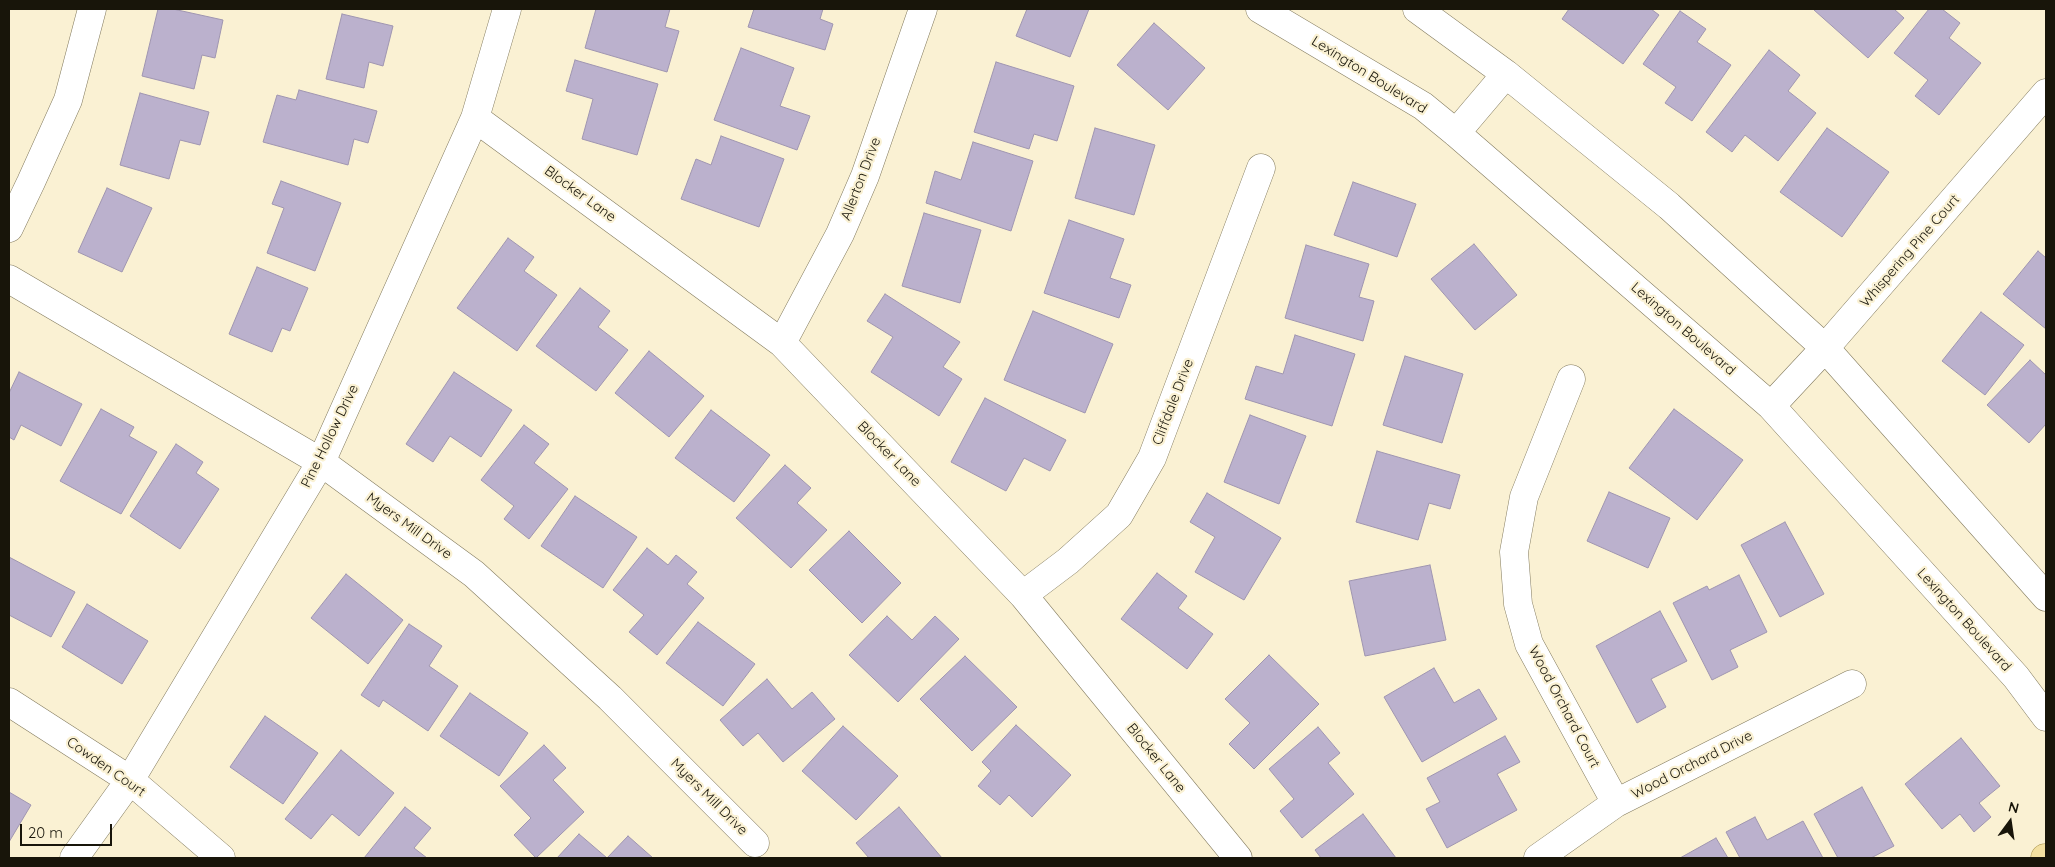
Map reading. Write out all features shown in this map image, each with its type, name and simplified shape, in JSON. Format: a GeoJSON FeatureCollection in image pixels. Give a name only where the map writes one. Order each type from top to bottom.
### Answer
{"type":"FeatureCollection","features":[{"type":"Feature","properties":{"kind":"street"},"geometry":{"type":"LineString","coordinates":[[9,228],[32,182],[68,100],[92,9]]}},
{"type":"Feature","properties":{"kind":"street","name":"Pine Hollow Drive"},"geometry":{"type":"LineString","coordinates":[[74,858],[130,780],[321,462],[475,118],[507,9]]}},
{"type":"Feature","properties":{"kind":"street","name":"Allerton Drive"},"geometry":{"type":"LineString","coordinates":[[782,343],[840,234],[865,176],[923,9]]}},
{"type":"Feature","properties":{"kind":"street","name":"Lexington Boulevard"},"geometry":{"type":"LineString","coordinates":[[1260,9],[1422,106],[1456,133],[1771,406],[2016,677],[2046,717]]}},
{"type":"Feature","properties":{"kind":"street"},"geometry":{"type":"LineString","coordinates":[[1417,9],[1506,74],[1668,206],[1825,348],[2046,597]]}},
{"type":"Feature","properties":{"kind":"street"},"geometry":{"type":"LineString","coordinates":[[1456,133],[1506,74]]}},
{"type":"Feature","properties":{"kind":"street","name":"Whispering Pine Court"},"geometry":{"type":"LineString","coordinates":[[1771,406],[1825,348],[2046,93]]}},
{"type":"Feature","properties":{"kind":"street","name":"Blocker Lane"},"geometry":{"type":"LineString","coordinates":[[475,118],[782,343],[1024,594],[1238,858]]}},
{"type":"Feature","properties":{"kind":"street","name":"Cliffdale Drive"},"geometry":{"type":"LineString","coordinates":[[1024,594],[1068,561],[1119,515],[1152,458],[1261,168]]}},
{"type":"Feature","properties":{"kind":"street","name":"Myers Mill Drive"},"geometry":{"type":"LineString","coordinates":[[9,279],[321,462],[474,574],[610,698],[755,843]]}},
{"type":"Feature","properties":{"kind":"street","name":"Wood Orchard Court"},"geometry":{"type":"LineString","coordinates":[[1571,379],[1524,497],[1514,552],[1518,604],[1529,644],[1616,803]]}},
{"type":"Feature","properties":{"kind":"street","name":"Wood Orchard Drive"},"geometry":{"type":"LineString","coordinates":[[1538,858],[1616,803],[1852,684]]}},
{"type":"Feature","properties":{"kind":"street","name":"Cowden Court"},"geometry":{"type":"LineString","coordinates":[[9,702],[130,780],[221,858]]}},
{"type":"Feature","properties":{"kind":"building"},"geometry":{"type":"Polygon","coordinates":[[[158,9],[173,9],[223,20],[215,58],[202,55],[194,89],[142,76],[158,9]]]}},
{"type":"Feature","properties":{"kind":"building"},"geometry":{"type":"Polygon","coordinates":[[[596,9],[670,9],[665,27],[679,31],[667,72],[585,48],[596,9]]]}},
{"type":"Feature","properties":{"kind":"building"},"geometry":{"type":"Polygon","coordinates":[[[754,9],[823,9],[820,19],[833,24],[825,50],[748,27],[754,9]]]}},
{"type":"Feature","properties":{"kind":"building"},"geometry":{"type":"Polygon","coordinates":[[[1027,9],[1089,9],[1070,57],[1016,36],[1027,9]]]}},
{"type":"Feature","properties":{"kind":"building"},"geometry":{"type":"Polygon","coordinates":[[[1569,9],[1651,9],[1659,15],[1623,64],[1562,19],[1569,9]]]}},
{"type":"Feature","properties":{"kind":"building"},"geometry":{"type":"Polygon","coordinates":[[[1815,9],[1894,9],[1904,18],[1868,58],[1815,9]]]}},
{"type":"Feature","properties":{"kind":"building"},"geometry":{"type":"Polygon","coordinates":[[[1929,9],[1942,9],[1960,23],[1949,38],[1981,63],[1939,115],[1915,96],[1928,80],[1894,53],[1929,9]]]}},
{"type":"Feature","properties":{"kind":"building"},"geometry":{"type":"Polygon","coordinates":[[[1680,11],[1706,29],[1697,42],[1731,65],[1692,121],[1665,103],[1676,87],[1643,64],[1680,11]]]}},
{"type":"Feature","properties":{"kind":"building"},"geometry":{"type":"Polygon","coordinates":[[[342,14],[393,26],[383,66],[369,62],[364,88],[326,79],[342,14]]]}},
{"type":"Feature","properties":{"kind":"building"},"geometry":{"type":"Polygon","coordinates":[[[1154,23],[1205,68],[1168,110],[1117,65],[1154,23]]]}},
{"type":"Feature","properties":{"kind":"building"},"geometry":{"type":"Polygon","coordinates":[[[741,48],[794,68],[780,106],[810,116],[797,150],[714,120],[741,48]]]}},
{"type":"Feature","properties":{"kind":"building"},"geometry":{"type":"Polygon","coordinates":[[[1769,50],[1800,75],[1788,91],[1816,113],[1778,161],[1745,135],[1732,152],[1706,132],[1769,50]]]}},
{"type":"Feature","properties":{"kind":"building"},"geometry":{"type":"Polygon","coordinates":[[[575,60],[658,84],[637,155],[582,139],[593,99],[566,91],[575,60]]]}},
{"type":"Feature","properties":{"kind":"building"},"geometry":{"type":"Polygon","coordinates":[[[996,62],[1074,86],[1057,141],[1034,134],[1029,149],[974,132],[996,62]]]}},
{"type":"Feature","properties":{"kind":"building"},"geometry":{"type":"Polygon","coordinates":[[[299,90],[377,111],[368,143],[354,139],[348,165],[263,142],[277,95],[296,100],[299,90]]]}},
{"type":"Feature","properties":{"kind":"building"},"geometry":{"type":"Polygon","coordinates":[[[140,93],[209,112],[200,145],[180,140],[169,179],[120,165],[140,93]]]}},
{"type":"Feature","properties":{"kind":"building"},"geometry":{"type":"Polygon","coordinates":[[[1095,128],[1155,145],[1134,215],[1075,198],[1095,128]]]}},
{"type":"Feature","properties":{"kind":"building"},"geometry":{"type":"Polygon","coordinates":[[[1827,128],[1889,172],[1842,237],[1780,192],[1827,128]]]}},
{"type":"Feature","properties":{"kind":"building"},"geometry":{"type":"Polygon","coordinates":[[[721,136],[784,159],[759,227],[681,199],[696,159],[711,165],[721,136]]]}},
{"type":"Feature","properties":{"kind":"building"},"geometry":{"type":"Polygon","coordinates":[[[973,142],[1033,161],[1011,231],[926,203],[935,171],[961,180],[973,142]]]}},
{"type":"Feature","properties":{"kind":"building"},"geometry":{"type":"Polygon","coordinates":[[[281,181],[341,203],[315,271],[267,253],[284,208],[272,204],[281,181]]]}},
{"type":"Feature","properties":{"kind":"building"},"geometry":{"type":"Polygon","coordinates":[[[1353,182],[1416,204],[1397,257],[1334,235],[1353,182]]]}},
{"type":"Feature","properties":{"kind":"building"},"geometry":{"type":"Polygon","coordinates":[[[107,188],[152,208],[122,272],[78,252],[107,188]]]}},
{"type":"Feature","properties":{"kind":"building"},"geometry":{"type":"Polygon","coordinates":[[[924,213],[981,230],[960,303],[902,286],[924,213]]]}},
{"type":"Feature","properties":{"kind":"building"},"geometry":{"type":"Polygon","coordinates":[[[1069,220],[1124,239],[1110,278],[1131,285],[1119,318],[1044,293],[1069,220]]]}},
{"type":"Feature","properties":{"kind":"building"},"geometry":{"type":"Polygon","coordinates":[[[508,238],[534,257],[524,271],[557,295],[517,351],[457,308],[508,238]]]}},
{"type":"Feature","properties":{"kind":"building"},"geometry":{"type":"Polygon","coordinates":[[[1474,244],[1517,295],[1475,330],[1431,279],[1474,244]]]}},
{"type":"Feature","properties":{"kind":"building"},"geometry":{"type":"Polygon","coordinates":[[[1306,245],[1369,264],[1359,297],[1374,301],[1363,341],[1285,318],[1306,245]]]}},
{"type":"Feature","properties":{"kind":"building"},"geometry":{"type":"Polygon","coordinates":[[[2038,251],[2046,258],[2046,329],[2003,294],[2038,251]]]}},
{"type":"Feature","properties":{"kind":"building"},"geometry":{"type":"Polygon","coordinates":[[[257,267],[308,288],[290,331],[282,328],[272,352],[229,334],[257,267]]]}},
{"type":"Feature","properties":{"kind":"building"},"geometry":{"type":"Polygon","coordinates":[[[580,288],[610,311],[598,327],[628,350],[596,391],[536,346],[580,288]]]}},
{"type":"Feature","properties":{"kind":"building"},"geometry":{"type":"Polygon","coordinates":[[[885,294],[960,342],[943,367],[962,379],[939,416],[871,372],[893,337],[867,321],[885,294]]]}},
{"type":"Feature","properties":{"kind":"building"},"geometry":{"type":"Polygon","coordinates":[[[1033,311],[1113,344],[1085,413],[1004,380],[1033,311]]]}},
{"type":"Feature","properties":{"kind":"building"},"geometry":{"type":"Polygon","coordinates":[[[1981,312],[2024,345],[1985,395],[1942,361],[1981,312]]]}},
{"type":"Feature","properties":{"kind":"building"},"geometry":{"type":"Polygon","coordinates":[[[1295,335],[1355,354],[1332,426],[1245,399],[1256,366],[1283,374],[1295,335]]]}},
{"type":"Feature","properties":{"kind":"building"},"geometry":{"type":"Polygon","coordinates":[[[649,351],[704,396],[669,437],[615,393],[649,351]]]}},
{"type":"Feature","properties":{"kind":"building"},"geometry":{"type":"Polygon","coordinates":[[[1405,356],[1463,374],[1442,443],[1383,425],[1405,356]]]}},
{"type":"Feature","properties":{"kind":"building"},"geometry":{"type":"Polygon","coordinates":[[[2030,360],[2046,375],[2046,424],[2029,443],[1987,405],[2030,360]]]}},
{"type":"Feature","properties":{"kind":"building"},"geometry":{"type":"Polygon","coordinates":[[[19,372],[82,404],[61,446],[21,425],[14,440],[9,437],[9,393],[19,372]]]}},
{"type":"Feature","properties":{"kind":"building"},"geometry":{"type":"Polygon","coordinates":[[[454,372],[512,410],[481,457],[450,436],[433,462],[406,444],[454,372]]]}},
{"type":"Feature","properties":{"kind":"building"},"geometry":{"type":"Polygon","coordinates":[[[985,398],[1066,440],[1050,471],[1024,458],[1006,491],[951,462],[985,398]]]}},
{"type":"Feature","properties":{"kind":"building"},"geometry":{"type":"Polygon","coordinates":[[[101,409],[134,427],[129,436],[157,452],[121,514],[60,481],[101,409]]]}},
{"type":"Feature","properties":{"kind":"building"},"geometry":{"type":"Polygon","coordinates":[[[1674,409],[1743,460],[1697,520],[1629,468],[1674,409]]]}},
{"type":"Feature","properties":{"kind":"building"},"geometry":{"type":"Polygon","coordinates":[[[711,410],[770,455],[734,502],[675,458],[711,410]]]}},
{"type":"Feature","properties":{"kind":"building"},"geometry":{"type":"Polygon","coordinates":[[[1250,415],[1306,436],[1279,504],[1224,482],[1250,415]]]}},
{"type":"Feature","properties":{"kind":"building"},"geometry":{"type":"Polygon","coordinates":[[[524,425],[549,444],[534,463],[568,489],[529,539],[504,519],[514,506],[481,480],[524,425]]]}},
{"type":"Feature","properties":{"kind":"building"},"geometry":{"type":"Polygon","coordinates":[[[176,444],[203,462],[196,473],[219,489],[180,549],[130,516],[176,444]]]}},
{"type":"Feature","properties":{"kind":"building"},"geometry":{"type":"Polygon","coordinates":[[[1377,451],[1460,475],[1450,509],[1429,503],[1418,540],[1356,522],[1377,451]]]}},
{"type":"Feature","properties":{"kind":"building"},"geometry":{"type":"Polygon","coordinates":[[[785,465],[811,488],[797,503],[827,530],[791,568],[736,518],[785,465]]]}},
{"type":"Feature","properties":{"kind":"building"},"geometry":{"type":"Polygon","coordinates":[[[1609,492],[1670,518],[1648,568],[1587,541],[1609,492]]]}},
{"type":"Feature","properties":{"kind":"building"},"geometry":{"type":"Polygon","coordinates":[[[1207,493],[1281,538],[1244,600],[1195,572],[1215,537],[1190,522],[1207,493]]]}},
{"type":"Feature","properties":{"kind":"building"},"geometry":{"type":"Polygon","coordinates":[[[575,496],[637,537],[603,588],[541,546],[575,496]]]}},
{"type":"Feature","properties":{"kind":"building"},"geometry":{"type":"Polygon","coordinates":[[[1785,522],[1824,594],[1780,617],[1741,545],[1785,522]]]}},
{"type":"Feature","properties":{"kind":"building"},"geometry":{"type":"Polygon","coordinates":[[[849,531],[901,583],[862,623],[809,570],[849,531]]]}},
{"type":"Feature","properties":{"kind":"building"},"geometry":{"type":"Polygon","coordinates":[[[647,548],[668,565],[676,555],[697,572],[687,584],[704,598],[657,655],[629,632],[644,615],[613,590],[647,548]]]}},
{"type":"Feature","properties":{"kind":"building"},"geometry":{"type":"Polygon","coordinates":[[[9,557],[75,592],[51,637],[9,615],[9,557]]]}},
{"type":"Feature","properties":{"kind":"building"},"geometry":{"type":"Polygon","coordinates":[[[1430,565],[1446,640],[1365,656],[1349,581],[1430,565]]]}},
{"type":"Feature","properties":{"kind":"building"},"geometry":{"type":"Polygon","coordinates":[[[1157,573],[1187,596],[1178,608],[1213,634],[1187,669],[1121,619],[1157,573]]]}},
{"type":"Feature","properties":{"kind":"building"},"geometry":{"type":"Polygon","coordinates":[[[346,574],[403,620],[368,664],[311,618],[346,574]]]}},
{"type":"Feature","properties":{"kind":"building"},"geometry":{"type":"Polygon","coordinates":[[[1739,575],[1767,632],[1730,650],[1738,667],[1712,680],[1673,603],[1707,586],[1709,590],[1739,575]]]}},
{"type":"Feature","properties":{"kind":"building"},"geometry":{"type":"Polygon","coordinates":[[[87,604],[148,641],[122,684],[62,647],[87,604]]]}},
{"type":"Feature","properties":{"kind":"building"},"geometry":{"type":"Polygon","coordinates":[[[1660,611],[1687,661],[1651,679],[1666,707],[1637,723],[1596,646],[1660,611]]]}},
{"type":"Feature","properties":{"kind":"building"},"geometry":{"type":"Polygon","coordinates":[[[887,616],[912,640],[935,616],[959,639],[898,702],[849,655],[887,616]]]}},
{"type":"Feature","properties":{"kind":"building"},"geometry":{"type":"Polygon","coordinates":[[[698,622],[755,664],[723,706],[666,663],[698,622]]]}},
{"type":"Feature","properties":{"kind":"building"},"geometry":{"type":"Polygon","coordinates":[[[409,624],[442,646],[429,666],[458,686],[428,731],[383,700],[379,707],[361,695],[409,624]]]}},
{"type":"Feature","properties":{"kind":"building"},"geometry":{"type":"Polygon","coordinates":[[[1269,655],[1319,704],[1254,769],[1229,744],[1250,723],[1225,699],[1269,655]]]}},
{"type":"Feature","properties":{"kind":"building"},"geometry":{"type":"Polygon","coordinates":[[[965,656],[1017,707],[972,751],[920,699],[965,656]]]}},
{"type":"Feature","properties":{"kind":"building"},"geometry":{"type":"Polygon","coordinates":[[[1434,668],[1454,703],[1479,689],[1497,719],[1422,762],[1384,697],[1434,668]]]}},
{"type":"Feature","properties":{"kind":"building"},"geometry":{"type":"Polygon","coordinates":[[[767,679],[792,709],[812,692],[835,719],[783,762],[758,733],[743,746],[720,720],[767,679]]]}},
{"type":"Feature","properties":{"kind":"building"},"geometry":{"type":"Polygon","coordinates":[[[470,693],[528,733],[499,776],[440,736],[470,693]]]}},
{"type":"Feature","properties":{"kind":"building"},"geometry":{"type":"Polygon","coordinates":[[[265,716],[318,753],[283,804],[230,767],[265,716]]]}},
{"type":"Feature","properties":{"kind":"building"},"geometry":{"type":"Polygon","coordinates":[[[1016,725],[1071,775],[1032,817],[1009,795],[1000,805],[978,786],[991,771],[982,762],[1016,725]]]}},
{"type":"Feature","properties":{"kind":"building"},"geometry":{"type":"Polygon","coordinates":[[[843,726],[898,776],[856,820],[802,771],[843,726]]]}},
{"type":"Feature","properties":{"kind":"building"},"geometry":{"type":"Polygon","coordinates":[[[1318,727],[1340,753],[1328,763],[1354,794],[1302,838],[1280,811],[1294,799],[1269,769],[1318,727]]]}},
{"type":"Feature","properties":{"kind":"building"},"geometry":{"type":"Polygon","coordinates":[[[1505,736],[1520,762],[1497,774],[1517,810],[1447,848],[1426,809],[1440,802],[1427,778],[1505,736]]]}},
{"type":"Feature","properties":{"kind":"building"},"geometry":{"type":"Polygon","coordinates":[[[1961,738],[2000,786],[1979,803],[1991,817],[1974,832],[1960,814],[1942,829],[1905,784],[1961,738]]]}},
{"type":"Feature","properties":{"kind":"building"},"geometry":{"type":"Polygon","coordinates":[[[544,745],[566,768],[553,780],[584,812],[536,858],[514,835],[531,818],[500,786],[544,745]]]}},
{"type":"Feature","properties":{"kind":"building"},"geometry":{"type":"Polygon","coordinates":[[[341,750],[394,793],[359,836],[332,814],[311,839],[285,819],[341,750]]]}},
{"type":"Feature","properties":{"kind":"building"},"geometry":{"type":"Polygon","coordinates":[[[1862,787],[1894,846],[1871,858],[1838,858],[1814,814],[1862,787]]]}},
{"type":"Feature","properties":{"kind":"building"},"geometry":{"type":"Polygon","coordinates":[[[9,792],[31,805],[9,842],[9,792]]]}},
{"type":"Feature","properties":{"kind":"building"},"geometry":{"type":"Polygon","coordinates":[[[405,807],[431,828],[414,848],[427,858],[364,858],[405,807]]]}},
{"type":"Feature","properties":{"kind":"building"},"geometry":{"type":"Polygon","coordinates":[[[899,807],[942,858],[869,858],[856,843],[899,807]]]}},
{"type":"Feature","properties":{"kind":"building"},"geometry":{"type":"Polygon","coordinates":[[[1363,814],[1396,858],[1321,858],[1315,850],[1363,814]]]}},
{"type":"Feature","properties":{"kind":"building"},"geometry":{"type":"Polygon","coordinates":[[[1755,817],[1767,840],[1803,821],[1823,858],[1740,858],[1726,832],[1755,817]]]}},
{"type":"Feature","properties":{"kind":"building"},"geometry":{"type":"Polygon","coordinates":[[[579,834],[607,858],[557,858],[579,834]]]}},
{"type":"Feature","properties":{"kind":"building"},"geometry":{"type":"Polygon","coordinates":[[[628,836],[653,858],[607,858],[628,836]]]}},
{"type":"Feature","properties":{"kind":"building"},"geometry":{"type":"Polygon","coordinates":[[[1716,838],[1728,858],[1680,858],[1716,838]]]}}]}
